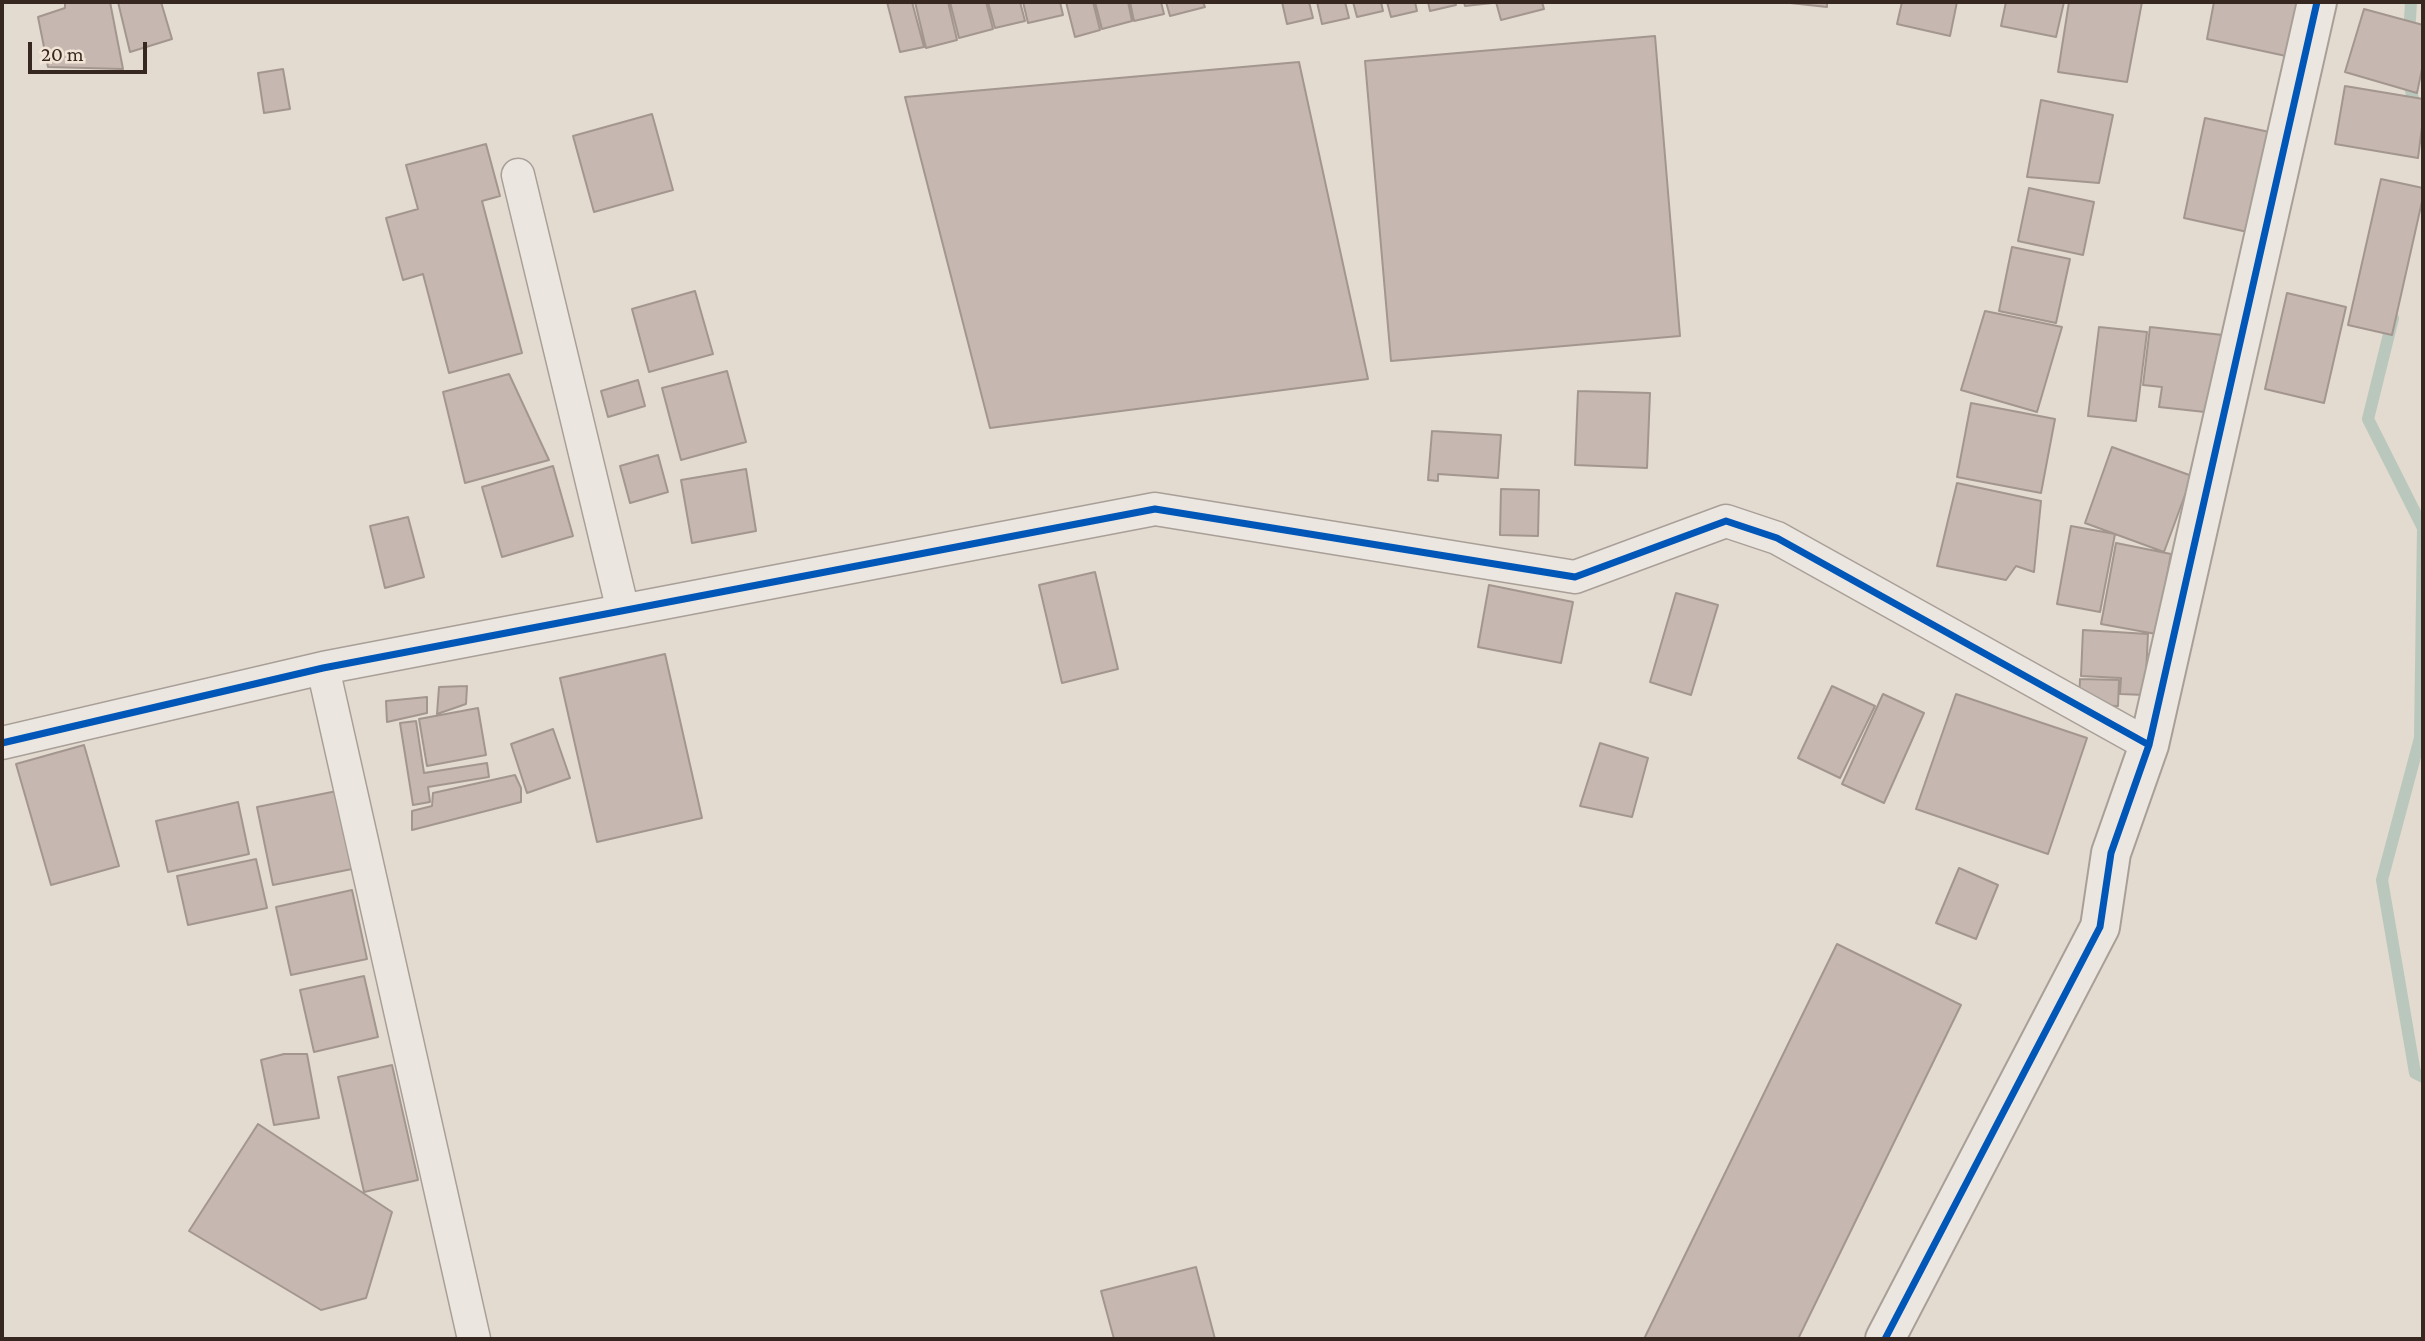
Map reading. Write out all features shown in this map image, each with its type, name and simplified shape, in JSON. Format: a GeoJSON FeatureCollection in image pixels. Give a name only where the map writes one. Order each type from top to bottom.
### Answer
{"type":"FeatureCollection","features":[{"type":"Feature","properties":{"kind":"street"},"geometry":{"type":"LineString","coordinates":[[1885,1339],[2100,927],[2111,853],[2149,745],[2317,2]]}},
{"type":"Feature","properties":{"kind":"street"},"geometry":{"type":"LineString","coordinates":[[518,175],[622,611]]}},
{"type":"Feature","properties":{"kind":"street"},"geometry":{"type":"LineString","coordinates":[[2,743],[323,668],[1156,509],[1575,577],[1726,521],[1777,538],[2149,745]]}},
{"type":"Feature","properties":{"kind":"street"},"geometry":{"type":"LineString","coordinates":[[323,668],[474,1339]]}},
{"type":"Feature","properties":{"kind":"building"},"geometry":{"type":"Polygon","coordinates":[[[65,2],[110,2],[123,69],[48,67],[38,17],[65,8],[65,2]]]}},
{"type":"Feature","properties":{"kind":"building"},"geometry":{"type":"Polygon","coordinates":[[[118,2],[161,2],[172,39],[130,52],[118,2]]]}},
{"type":"Feature","properties":{"kind":"building"},"geometry":{"type":"Polygon","coordinates":[[[887,2],[912,2],[924,47],[900,52],[887,2]]]}},
{"type":"Feature","properties":{"kind":"building"},"geometry":{"type":"Polygon","coordinates":[[[915,2],[948,2],[957,40],[926,48],[915,2]]]}},
{"type":"Feature","properties":{"kind":"building"},"geometry":{"type":"Polygon","coordinates":[[[950,2],[986,2],[993,29],[959,38],[950,2]]]}},
{"type":"Feature","properties":{"kind":"building"},"geometry":{"type":"Polygon","coordinates":[[[988,2],[1020,2],[1025,21],[995,28],[988,2]]]}},
{"type":"Feature","properties":{"kind":"building"},"geometry":{"type":"Polygon","coordinates":[[[1023,2],[1060,2],[1063,15],[1028,23],[1023,2]]]}},
{"type":"Feature","properties":{"kind":"building"},"geometry":{"type":"Polygon","coordinates":[[[1066,2],[1093,2],[1100,30],[1075,37],[1066,2]]]}},
{"type":"Feature","properties":{"kind":"building"},"geometry":{"type":"Polygon","coordinates":[[[1095,2],[1128,2],[1132,21],[1102,29],[1095,2]]]}},
{"type":"Feature","properties":{"kind":"building"},"geometry":{"type":"Polygon","coordinates":[[[1130,2],[1161,2],[1164,14],[1134,21],[1130,2]]]}},
{"type":"Feature","properties":{"kind":"building"},"geometry":{"type":"Polygon","coordinates":[[[1166,2],[1203,2],[1205,7],[1170,16],[1166,2]]]}},
{"type":"Feature","properties":{"kind":"building"},"geometry":{"type":"Polygon","coordinates":[[[1282,2],[1309,2],[1313,18],[1287,24],[1282,2]]]}},
{"type":"Feature","properties":{"kind":"building"},"geometry":{"type":"Polygon","coordinates":[[[1317,2],[1345,2],[1349,18],[1322,24],[1317,2]]]}},
{"type":"Feature","properties":{"kind":"building"},"geometry":{"type":"Polygon","coordinates":[[[1353,2],[1381,2],[1383,11],[1357,17],[1353,2]]]}},
{"type":"Feature","properties":{"kind":"building"},"geometry":{"type":"Polygon","coordinates":[[[1387,2],[1415,2],[1417,11],[1391,17],[1387,2]]]}},
{"type":"Feature","properties":{"kind":"building"},"geometry":{"type":"Polygon","coordinates":[[[1428,2],[1455,2],[1456,5],[1430,11],[1428,2]]]}},
{"type":"Feature","properties":{"kind":"building"},"geometry":{"type":"Polygon","coordinates":[[[1464,2],[1492,2],[1492,3],[1465,6],[1464,2]]]}},
{"type":"Feature","properties":{"kind":"building"},"geometry":{"type":"Polygon","coordinates":[[[1496,2],[1542,2],[1544,9],[1501,20],[1496,2]]]}},
{"type":"Feature","properties":{"kind":"building"},"geometry":{"type":"Polygon","coordinates":[[[1781,2],[1827,2],[1827,7],[1781,2]]]}},
{"type":"Feature","properties":{"kind":"building"},"geometry":{"type":"Polygon","coordinates":[[[1902,2],[1957,2],[1950,36],[1897,24],[1902,2]]]}},
{"type":"Feature","properties":{"kind":"building"},"geometry":{"type":"Polygon","coordinates":[[[2006,2],[2064,2],[2056,37],[2001,26],[2006,2]]]}},
{"type":"Feature","properties":{"kind":"building"},"geometry":{"type":"Polygon","coordinates":[[[2069,2],[2142,2],[2127,82],[2058,72],[2069,2]]]}},
{"type":"Feature","properties":{"kind":"building"},"geometry":{"type":"Polygon","coordinates":[[[2214,2],[2298,2],[2286,56],[2207,39],[2214,2]]]}},
{"type":"Feature","properties":{"kind":"building"},"geometry":{"type":"Polygon","coordinates":[[[2364,9],[2423,25],[2423,64],[2417,93],[2345,72],[2364,9]]]}},
{"type":"Feature","properties":{"kind":"building"},"geometry":{"type":"Polygon","coordinates":[[[1655,36],[1680,336],[1391,361],[1365,61],[1655,36]]]}},
{"type":"Feature","properties":{"kind":"building"},"geometry":{"type":"Polygon","coordinates":[[[1299,62],[1368,379],[990,428],[905,97],[1299,62]]]}},
{"type":"Feature","properties":{"kind":"building"},"geometry":{"type":"Polygon","coordinates":[[[283,69],[290,109],[264,113],[258,73],[283,69]]]}},
{"type":"Feature","properties":{"kind":"building"},"geometry":{"type":"Polygon","coordinates":[[[2345,86],[2423,99],[2418,158],[2335,144],[2345,86]]]}},
{"type":"Feature","properties":{"kind":"building"},"geometry":{"type":"Polygon","coordinates":[[[2041,100],[2113,115],[2099,183],[2027,177],[2041,100]]]}},
{"type":"Feature","properties":{"kind":"building"},"geometry":{"type":"Polygon","coordinates":[[[652,114],[673,190],[594,212],[573,136],[652,114]]]}},
{"type":"Feature","properties":{"kind":"building"},"geometry":{"type":"Polygon","coordinates":[[[2205,118],[2274,133],[2252,233],[2184,218],[2205,118]]]}},
{"type":"Feature","properties":{"kind":"building"},"geometry":{"type":"Polygon","coordinates":[[[486,144],[500,196],[482,201],[522,353],[449,373],[423,274],[403,280],[386,218],[418,209],[406,165],[486,144]]]}},
{"type":"Feature","properties":{"kind":"building"},"geometry":{"type":"Polygon","coordinates":[[[2381,179],[2423,188],[2392,335],[2348,325],[2381,179]]]}},
{"type":"Feature","properties":{"kind":"building"},"geometry":{"type":"Polygon","coordinates":[[[2029,188],[2094,202],[2083,255],[2018,241],[2029,188]]]}},
{"type":"Feature","properties":{"kind":"building"},"geometry":{"type":"Polygon","coordinates":[[[2012,247],[2070,259],[2056,323],[1999,311],[2012,247]]]}},
{"type":"Feature","properties":{"kind":"building"},"geometry":{"type":"Polygon","coordinates":[[[695,291],[713,354],[649,372],[632,309],[695,291]]]}},
{"type":"Feature","properties":{"kind":"building"},"geometry":{"type":"Polygon","coordinates":[[[2287,293],[2346,307],[2324,403],[2265,389],[2287,293]]]}},
{"type":"Feature","properties":{"kind":"building"},"geometry":{"type":"Polygon","coordinates":[[[1985,311],[2062,327],[2037,412],[1961,390],[1985,311]]]}},
{"type":"Feature","properties":{"kind":"building"},"geometry":{"type":"Polygon","coordinates":[[[2099,327],[2147,332],[2136,421],[2088,416],[2099,327]]]}},
{"type":"Feature","properties":{"kind":"building"},"geometry":{"type":"Polygon","coordinates":[[[2150,327],[2223,335],[2214,413],[2159,407],[2162,387],[2143,385],[2150,327]]]}},
{"type":"Feature","properties":{"kind":"building"},"geometry":{"type":"Polygon","coordinates":[[[727,371],[746,442],[681,460],[662,388],[727,371]]]}},
{"type":"Feature","properties":{"kind":"building"},"geometry":{"type":"Polygon","coordinates":[[[509,374],[549,460],[465,483],[443,392],[509,374]]]}},
{"type":"Feature","properties":{"kind":"building"},"geometry":{"type":"Polygon","coordinates":[[[638,380],[645,406],[608,417],[601,391],[638,380]]]}},
{"type":"Feature","properties":{"kind":"building"},"geometry":{"type":"Polygon","coordinates":[[[1578,391],[1650,393],[1647,468],[1575,465],[1578,391]]]}},
{"type":"Feature","properties":{"kind":"building"},"geometry":{"type":"Polygon","coordinates":[[[1971,403],[2055,419],[2041,493],[1957,477],[1971,403]]]}},
{"type":"Feature","properties":{"kind":"building"},"geometry":{"type":"Polygon","coordinates":[[[1432,431],[1501,435],[1498,478],[1438,474],[1438,481],[1428,480],[1432,431]]]}},
{"type":"Feature","properties":{"kind":"building"},"geometry":{"type":"Polygon","coordinates":[[[2112,447],[2192,476],[2164,552],[2085,523],[2112,447]]]}},
{"type":"Feature","properties":{"kind":"building"},"geometry":{"type":"Polygon","coordinates":[[[658,455],[668,492],[630,503],[620,466],[658,455]]]}},
{"type":"Feature","properties":{"kind":"building"},"geometry":{"type":"Polygon","coordinates":[[[553,466],[573,536],[502,557],[482,487],[553,466]]]}},
{"type":"Feature","properties":{"kind":"building"},"geometry":{"type":"Polygon","coordinates":[[[746,469],[756,531],[692,543],[681,480],[746,469]]]}},
{"type":"Feature","properties":{"kind":"building"},"geometry":{"type":"Polygon","coordinates":[[[1957,483],[2041,501],[2034,572],[2016,566],[2006,580],[1937,566],[1957,483]]]}},
{"type":"Feature","properties":{"kind":"building"},"geometry":{"type":"Polygon","coordinates":[[[1501,489],[1539,490],[1538,536],[1500,535],[1501,489]]]}},
{"type":"Feature","properties":{"kind":"building"},"geometry":{"type":"Polygon","coordinates":[[[408,517],[424,577],[385,588],[370,526],[408,517]]]}},
{"type":"Feature","properties":{"kind":"building"},"geometry":{"type":"Polygon","coordinates":[[[2071,526],[2115,534],[2100,612],[2057,604],[2071,526]]]}},
{"type":"Feature","properties":{"kind":"building"},"geometry":{"type":"Polygon","coordinates":[[[2116,543],[2171,554],[2156,634],[2101,624],[2116,543]]]}},
{"type":"Feature","properties":{"kind":"building"},"geometry":{"type":"Polygon","coordinates":[[[1095,572],[1118,669],[1062,683],[1039,585],[1095,572]]]}},
{"type":"Feature","properties":{"kind":"building"},"geometry":{"type":"Polygon","coordinates":[[[1489,585],[1573,602],[1561,663],[1478,647],[1489,585]]]}},
{"type":"Feature","properties":{"kind":"building"},"geometry":{"type":"Polygon","coordinates":[[[1676,593],[1718,605],[1691,695],[1650,682],[1676,593]]]}},
{"type":"Feature","properties":{"kind":"building"},"geometry":{"type":"Polygon","coordinates":[[[2083,630],[2148,634],[2145,695],[2120,694],[2121,678],[2081,676],[2083,630]]]}},
{"type":"Feature","properties":{"kind":"building"},"geometry":{"type":"Polygon","coordinates":[[[665,654],[702,818],[597,842],[560,678],[665,654]]]}},
{"type":"Feature","properties":{"kind":"building"},"geometry":{"type":"Polygon","coordinates":[[[2080,679],[2119,680],[2118,706],[2079,705],[2080,679]]]}},
{"type":"Feature","properties":{"kind":"building"},"geometry":{"type":"Polygon","coordinates":[[[467,686],[466,704],[437,714],[439,687],[467,686]]]}},
{"type":"Feature","properties":{"kind":"building"},"geometry":{"type":"Polygon","coordinates":[[[1832,686],[1875,706],[1840,778],[1798,758],[1832,686]]]}},
{"type":"Feature","properties":{"kind":"building"},"geometry":{"type":"Polygon","coordinates":[[[1883,694],[1924,713],[1884,803],[1842,784],[1883,694]]]}},
{"type":"Feature","properties":{"kind":"building"},"geometry":{"type":"Polygon","coordinates":[[[1956,694],[2087,738],[2048,854],[1916,809],[1956,694]]]}},
{"type":"Feature","properties":{"kind":"building"},"geometry":{"type":"Polygon","coordinates":[[[427,697],[427,713],[387,722],[386,701],[427,697]]]}},
{"type":"Feature","properties":{"kind":"building"},"geometry":{"type":"Polygon","coordinates":[[[478,708],[486,755],[427,766],[419,719],[478,708]]]}},
{"type":"Feature","properties":{"kind":"building"},"geometry":{"type":"Polygon","coordinates":[[[416,721],[424,773],[487,763],[489,777],[428,787],[430,802],[413,805],[400,723],[416,721]]]}},
{"type":"Feature","properties":{"kind":"building"},"geometry":{"type":"Polygon","coordinates":[[[553,729],[570,778],[527,793],[511,744],[553,729]]]}},
{"type":"Feature","properties":{"kind":"building"},"geometry":{"type":"Polygon","coordinates":[[[1600,743],[1648,758],[1632,817],[1580,806],[1600,743]]]}},
{"type":"Feature","properties":{"kind":"building"},"geometry":{"type":"Polygon","coordinates":[[[84,745],[119,866],[51,885],[16,764],[84,745]]]}},
{"type":"Feature","properties":{"kind":"building"},"geometry":{"type":"Polygon","coordinates":[[[515,775],[521,788],[521,802],[412,830],[412,811],[432,806],[433,793],[515,775]]]}},
{"type":"Feature","properties":{"kind":"building"},"geometry":{"type":"Polygon","coordinates":[[[337,791],[352,869],[273,885],[257,807],[337,791]]]}},
{"type":"Feature","properties":{"kind":"building"},"geometry":{"type":"Polygon","coordinates":[[[238,802],[249,854],[168,872],[156,821],[238,802]]]}},
{"type":"Feature","properties":{"kind":"building"},"geometry":{"type":"Polygon","coordinates":[[[256,859],[267,908],[188,925],[177,876],[256,859]]]}},
{"type":"Feature","properties":{"kind":"building"},"geometry":{"type":"Polygon","coordinates":[[[1959,868],[1998,885],[1976,939],[1936,923],[1959,868]]]}},
{"type":"Feature","properties":{"kind":"building"},"geometry":{"type":"Polygon","coordinates":[[[352,890],[367,959],[291,975],[276,907],[352,890]]]}},
{"type":"Feature","properties":{"kind":"building"},"geometry":{"type":"Polygon","coordinates":[[[1837,944],[1961,1005],[1798,1339],[1644,1339],[1837,944]]]}},
{"type":"Feature","properties":{"kind":"building"},"geometry":{"type":"Polygon","coordinates":[[[364,976],[378,1037],[314,1052],[300,990],[364,976]]]}},
{"type":"Feature","properties":{"kind":"building"},"geometry":{"type":"Polygon","coordinates":[[[284,1054],[307,1054],[319,1118],[274,1125],[261,1060],[284,1054]]]}},
{"type":"Feature","properties":{"kind":"building"},"geometry":{"type":"Polygon","coordinates":[[[392,1065],[418,1180],[364,1192],[338,1077],[392,1065]]]}},
{"type":"Feature","properties":{"kind":"building"},"geometry":{"type":"Polygon","coordinates":[[[258,1124],[392,1212],[366,1298],[321,1310],[189,1231],[258,1124]]]}},
{"type":"Feature","properties":{"kind":"building"},"geometry":{"type":"Polygon","coordinates":[[[1196,1267],[1215,1339],[1114,1339],[1101,1291],[1196,1267]]]}},
{"type":"Feature","properties":{"kind":"waterway"},"geometry":{"type":"LineString","coordinates":[[2409,36],[2411,2]]}},
{"type":"Feature","properties":{"kind":"waterway"},"geometry":{"type":"LineString","coordinates":[[2407,75],[2423,138]]}},
{"type":"Feature","properties":{"kind":"waterway"},"geometry":{"type":"LineString","coordinates":[[2393,318],[2368,419],[2423,528],[2420,738],[2382,880],[2415,1073],[2423,1077]]}},
{"type":"Feature","properties":{"kind":"cycle path"},"geometry":{"type":"LineString","coordinates":[[1885,1339],[2100,927],[2111,853],[2149,745],[2317,2]]}},
{"type":"Feature","properties":{"kind":"cycle path"},"geometry":{"type":"LineString","coordinates":[[2,743],[323,668],[1155,509],[1575,577],[1726,521],[1777,538],[2149,745]]}}]}
